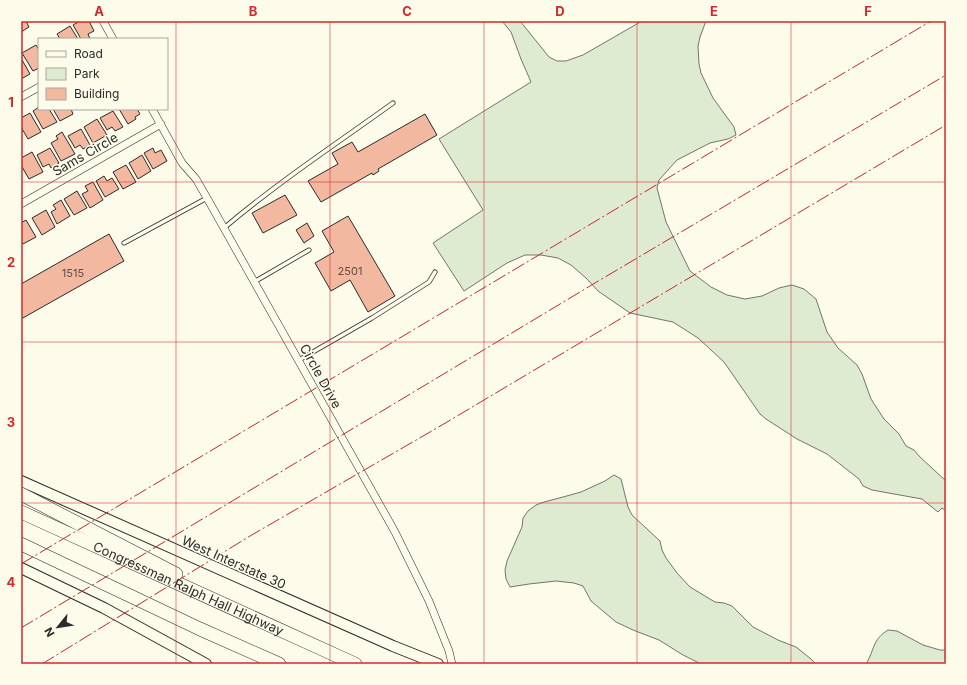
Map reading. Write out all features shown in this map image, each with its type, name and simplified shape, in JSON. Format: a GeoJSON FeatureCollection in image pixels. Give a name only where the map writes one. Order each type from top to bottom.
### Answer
{"type":"FeatureCollection","features":[{"type":"Feature","properties":{"kind":"highway"},"geometry":{"type":"LineString","coordinates":[[21,494],[282,631]]}},
{"type":"Feature","properties":{"kind":"highway","name":"Congressman Ralph Hall Highway"},"geometry":{"type":"LineString","coordinates":[[21,512],[355,664]]}},
{"type":"Feature","properties":{"kind":"highway"},"geometry":{"type":"LineString","coordinates":[[21,544],[200,629],[279,664]]}},
{"type":"Feature","properties":{"kind":"main road","name":"West Interstate 30"},"geometry":{"type":"LineString","coordinates":[[21,481],[393,646],[438,664]]}},
{"type":"Feature","properties":{"kind":"main road"},"geometry":{"type":"LineString","coordinates":[[21,568],[104,608],[206,664]]}},
{"type":"Feature","properties":{"kind":"street"},"geometry":{"type":"LineString","coordinates":[[103,21],[112,38]]}},
{"type":"Feature","properties":{"kind":"street"},"geometry":{"type":"LineString","coordinates":[[21,97],[38,88]]}},
{"type":"Feature","properties":{"kind":"street","name":"Circle Drive"},"geometry":{"type":"LineString","coordinates":[[153,110],[182,163],[196,179],[207,198],[395,532],[419,579],[446,642],[452,664]]}},
{"type":"Feature","properties":{"kind":"street","name":"Sams Circle"},"geometry":{"type":"LineString","coordinates":[[21,204],[160,124]]}},
{"type":"Feature","properties":{"kind":"lane"},"geometry":{"type":"LineString","coordinates":[[224,228],[285,179],[393,104]]}},
{"type":"Feature","properties":{"kind":"lane"},"geometry":{"type":"LineString","coordinates":[[124,244],[207,198]]}},
{"type":"Feature","properties":{"kind":"lane"},"geometry":{"type":"LineString","coordinates":[[254,282],[308,250]]}},
{"type":"Feature","properties":{"kind":"lane"},"geometry":{"type":"LineString","coordinates":[[298,360],[372,318],[429,282],[436,272]]}},
{"type":"Feature","properties":{"kind":"green space"},"geometry":{"type":"Polygon","coordinates":[[[502,21],[520,21],[549,57],[557,61],[566,61],[583,55],[642,21],[706,21],[698,46],[701,73],[713,98],[734,127],[736,135],[728,139],[710,143],[677,160],[659,180],[657,188],[666,222],[690,271],[711,287],[727,295],[745,299],[762,296],[779,288],[792,285],[804,289],[816,299],[827,332],[838,348],[857,365],[871,399],[884,419],[899,434],[906,446],[914,450],[946,481],[946,511],[942,508],[938,512],[922,499],[872,490],[863,486],[859,479],[827,454],[797,439],[760,414],[724,362],[698,338],[673,322],[630,313],[598,291],[571,265],[558,258],[541,255],[525,255],[507,263],[464,291],[433,243],[483,210],[439,139],[531,82],[511,32],[502,21]]]}},
{"type":"Feature","properties":{"kind":"green space"},"geometry":{"type":"Polygon","coordinates":[[[614,475],[621,479],[628,507],[632,515],[660,541],[666,558],[690,587],[715,602],[732,606],[753,627],[778,640],[796,647],[816,664],[701,664],[659,640],[616,622],[591,601],[583,586],[574,583],[556,581],[510,587],[506,579],[505,570],[507,561],[522,527],[523,518],[528,511],[536,505],[544,502],[581,492],[605,481],[614,475]]]}},
{"type":"Feature","properties":{"kind":"green space"},"geometry":{"type":"Polygon","coordinates":[[[888,630],[897,631],[923,645],[940,650],[946,650],[946,664],[866,664],[876,641],[888,630]]]}},
{"type":"Feature","properties":{"kind":"building"},"geometry":{"type":"Polygon","coordinates":[[[21,21],[26,21],[29,27],[21,32],[21,21]]]}},
{"type":"Feature","properties":{"kind":"building"},"geometry":{"type":"Polygon","coordinates":[[[80,21],[89,21],[94,31],[88,34],[90,38],[80,38],[73,25],[80,21]]]}},
{"type":"Feature","properties":{"kind":"building"},"geometry":{"type":"Polygon","coordinates":[[[70,26],[77,38],[59,38],[57,34],[70,26]]]}},
{"type":"Feature","properties":{"kind":"building"},"geometry":{"type":"Polygon","coordinates":[[[36,45],[38,48],[38,68],[33,71],[22,53],[36,45]]]}},
{"type":"Feature","properties":{"kind":"building"},"geometry":{"type":"Polygon","coordinates":[[[21,58],[30,74],[21,79],[21,58]]]}},
{"type":"Feature","properties":{"kind":"building"},"geometry":{"type":"Polygon","coordinates":[[[38,108],[38,110],[50,110],[57,122],[43,129],[33,111],[38,108]]]}},
{"type":"Feature","properties":{"kind":"building"},"geometry":{"type":"Polygon","coordinates":[[[54,110],[71,110],[73,114],[60,121],[54,110]]]}},
{"type":"Feature","properties":{"kind":"building"},"geometry":{"type":"Polygon","coordinates":[[[120,110],[138,110],[140,114],[135,117],[136,119],[128,124],[120,110]]]}},
{"type":"Feature","properties":{"kind":"building"},"geometry":{"type":"Polygon","coordinates":[[[113,111],[123,127],[115,131],[112,127],[107,130],[100,118],[113,111]]]}},
{"type":"Feature","properties":{"kind":"building"},"geometry":{"type":"Polygon","coordinates":[[[30,113],[41,132],[28,139],[21,127],[21,118],[30,113]]]}},
{"type":"Feature","properties":{"kind":"building"},"geometry":{"type":"Polygon","coordinates":[[[425,114],[437,135],[378,169],[379,171],[373,175],[372,173],[321,202],[308,181],[338,164],[332,153],[352,142],[358,152],[425,114]]]}},
{"type":"Feature","properties":{"kind":"building"},"geometry":{"type":"Polygon","coordinates":[[[97,119],[107,135],[93,143],[84,127],[97,119]]]}},
{"type":"Feature","properties":{"kind":"building"},"geometry":{"type":"Polygon","coordinates":[[[81,129],[90,145],[83,149],[80,145],[75,148],[68,136],[81,129]]]}},
{"type":"Feature","properties":{"kind":"building"},"geometry":{"type":"Polygon","coordinates":[[[62,132],[75,154],[61,161],[51,143],[58,139],[56,136],[62,132]]]}},
{"type":"Feature","properties":{"kind":"building"},"geometry":{"type":"Polygon","coordinates":[[[50,148],[59,163],[51,168],[49,164],[43,167],[37,155],[50,148]]]}},
{"type":"Feature","properties":{"kind":"building"},"geometry":{"type":"Polygon","coordinates":[[[153,148],[155,153],[161,150],[167,161],[153,169],[144,153],[153,148]]]}},
{"type":"Feature","properties":{"kind":"building"},"geometry":{"type":"Polygon","coordinates":[[[32,152],[43,172],[29,179],[21,165],[21,158],[32,152]]]}},
{"type":"Feature","properties":{"kind":"building"},"geometry":{"type":"Polygon","coordinates":[[[142,155],[151,171],[138,179],[129,163],[142,155]]]}},
{"type":"Feature","properties":{"kind":"building"},"geometry":{"type":"Polygon","coordinates":[[[126,165],[136,182],[123,189],[113,172],[126,165]]]}},
{"type":"Feature","properties":{"kind":"building"},"geometry":{"type":"Polygon","coordinates":[[[104,176],[107,181],[112,178],[119,189],[105,197],[96,181],[104,176]]]}},
{"type":"Feature","properties":{"kind":"building"},"geometry":{"type":"Polygon","coordinates":[[[93,182],[103,200],[90,208],[82,194],[88,191],[85,186],[93,182]]]}},
{"type":"Feature","properties":{"kind":"building"},"geometry":{"type":"Polygon","coordinates":[[[77,191],[87,208],[74,215],[64,199],[77,191]]]}},
{"type":"Feature","properties":{"kind":"building"},"geometry":{"type":"Polygon","coordinates":[[[285,195],[297,215],[263,233],[252,213],[285,195]]]}},
{"type":"Feature","properties":{"kind":"building"},"geometry":{"type":"Polygon","coordinates":[[[61,200],[70,216],[57,224],[51,212],[56,209],[53,205],[61,200]]]}},
{"type":"Feature","properties":{"kind":"building"},"geometry":{"type":"Polygon","coordinates":[[[46,210],[55,227],[42,235],[32,218],[46,210]]]}},
{"type":"Feature","properties":{"kind":"building"},"geometry":{"type":"Polygon","coordinates":[[[348,216],[395,296],[368,312],[350,280],[331,291],[315,263],[334,252],[322,231],[348,216]]]}},
{"type":"Feature","properties":{"kind":"building"},"geometry":{"type":"Polygon","coordinates":[[[26,220],[36,237],[23,244],[21,242],[21,223],[26,220]]]}},
{"type":"Feature","properties":{"kind":"building"},"geometry":{"type":"Polygon","coordinates":[[[307,223],[314,236],[304,243],[296,230],[307,223]]]}},
{"type":"Feature","properties":{"kind":"building"},"geometry":{"type":"Polygon","coordinates":[[[109,234],[124,261],[21,319],[21,284],[109,234]]]}},
{"type":"Feature","properties":{"kind":"power"},"geometry":{"type":"LineString","coordinates":[[21,564],[931,21]]}},
{"type":"Feature","properties":{"kind":"power"},"geometry":{"type":"LineString","coordinates":[[21,628],[595,283],[946,75]]}},
{"type":"Feature","properties":{"kind":"power"},"geometry":{"type":"LineString","coordinates":[[42,664],[250,536],[437,428],[946,125]]}}]}
